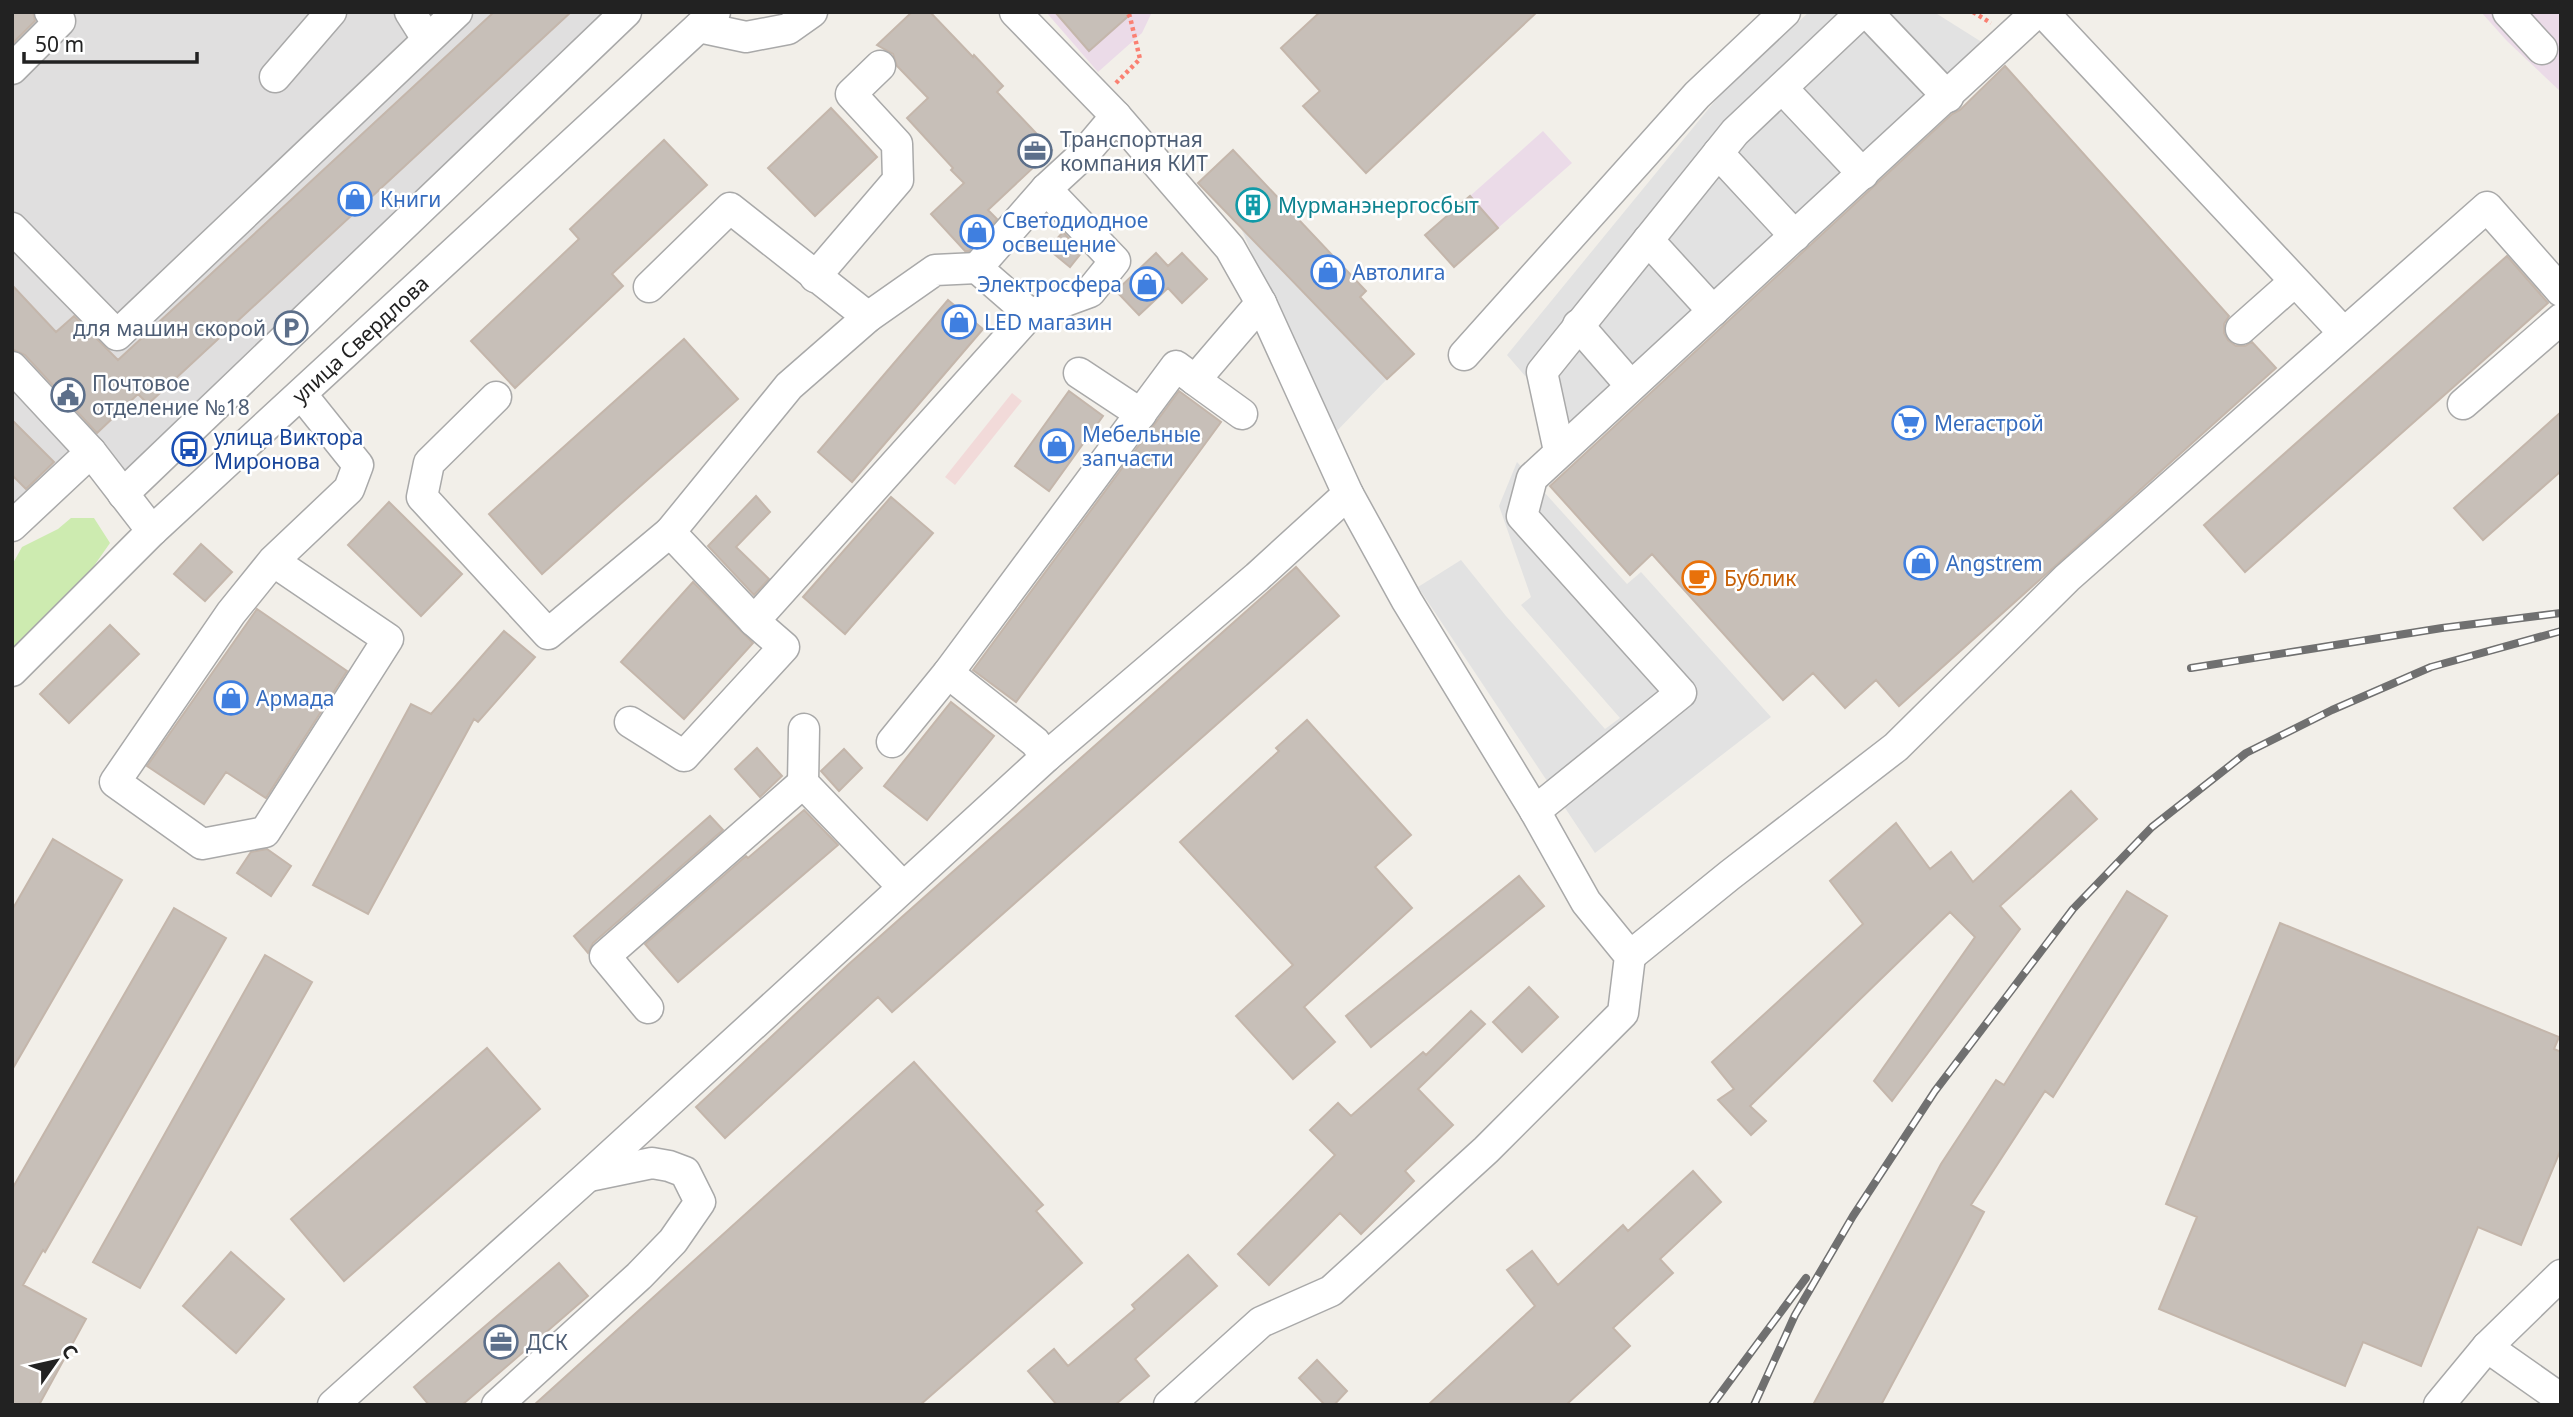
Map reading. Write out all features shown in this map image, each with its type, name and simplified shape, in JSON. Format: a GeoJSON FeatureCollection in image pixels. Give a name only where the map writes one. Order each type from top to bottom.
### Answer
{"type":"FeatureCollection","features":[{"type":"Feature","properties":{"kind":"street"},"geometry":{"type":"LineString","coordinates":[[12,69],[60,22],[50,12]]}},
{"type":"Feature","properties":{"kind":"street"},"geometry":{"type":"LineString","coordinates":[[275,77],[331,12]]}},
{"type":"Feature","properties":{"kind":"street"},"geometry":{"type":"LineString","coordinates":[[410,12],[427,39]]}},
{"type":"Feature","properties":{"kind":"street"},"geometry":{"type":"LineString","coordinates":[[12,228],[117,335],[457,12]]}},
{"type":"Feature","properties":{"kind":"street"},"geometry":{"type":"LineString","coordinates":[[123,494],[625,12]]}},
{"type":"Feature","properties":{"kind":"street"},"geometry":{"type":"LineString","coordinates":[[707,19],[746,37],[788,29],[812,12]]}},
{"type":"Feature","properties":{"kind":"street"},"geometry":{"type":"LineString","coordinates":[[1015,12],[1107,108],[1230,248],[1261,303],[1293,344],[1348,494],[1407,601],[1535,811],[1586,902],[1630,956]]}},
{"type":"Feature","properties":{"kind":"street"},"geometry":{"type":"LineString","coordinates":[[1464,355],[1697,95],[1786,12]]}},
{"type":"Feature","properties":{"kind":"street"},"geometry":{"type":"LineString","coordinates":[[1559,451],[1542,372],[1735,132],[1865,12],[1948,97]]}},
{"type":"Feature","properties":{"kind":"street"},"geometry":{"type":"LineString","coordinates":[[1535,811],[1681,693],[1522,516],[1532,478],[1948,97],[2037,12]]}},
{"type":"Feature","properties":{"kind":"street"},"geometry":{"type":"LineString","coordinates":[[2043,12],[2343,332]]}},
{"type":"Feature","properties":{"kind":"street"},"geometry":{"type":"LineString","coordinates":[[2508,12],[2542,49]]}},
{"type":"Feature","properties":{"kind":"street","name":"улица Свердлова"},"geometry":{"type":"LineString","coordinates":[[12,671],[152,531],[707,19]]}},
{"type":"Feature","properties":{"kind":"street"},"geometry":{"type":"LineString","coordinates":[[815,277],[898,180],[897,144],[850,94],[880,66]]}},
{"type":"Feature","properties":{"kind":"street"},"geometry":{"type":"LineString","coordinates":[[1782,88],[1863,174]]}},
{"type":"Feature","properties":{"kind":"street"},"geometry":{"type":"LineString","coordinates":[[977,268],[1046,190],[1084,154],[1107,108]]}},
{"type":"Feature","properties":{"kind":"street"},"geometry":{"type":"LineString","coordinates":[[1718,153],[1795,236]]}},
{"type":"Feature","properties":{"kind":"street"},"geometry":{"type":"LineString","coordinates":[[754,621],[1030,314],[1090,292],[1115,261],[1046,190]]}},
{"type":"Feature","properties":{"kind":"street"},"geometry":{"type":"LineString","coordinates":[[1169,1405],[1261,1322],[1331,1291],[1486,1150],[1623,1013],[1630,956],[1730,874],[1896,747],[2067,578],[2487,207],[2561,291]]}},
{"type":"Feature","properties":{"kind":"street"},"geometry":{"type":"LineString","coordinates":[[649,287],[730,208],[868,317]]}},
{"type":"Feature","properties":{"kind":"street"},"geometry":{"type":"LineString","coordinates":[[1648,240],[1713,311]]}},
{"type":"Feature","properties":{"kind":"street"},"geometry":{"type":"LineString","coordinates":[[496,397],[429,463],[422,497],[548,634],[670,532],[789,386],[868,317],[935,270],[977,268],[1030,314]]}},
{"type":"Feature","properties":{"kind":"street"},"geometry":{"type":"LineString","coordinates":[[2241,329],[2294,282]]}},
{"type":"Feature","properties":{"kind":"street"},"geometry":{"type":"LineString","coordinates":[[1195,380],[1261,303]]}},
{"type":"Feature","properties":{"kind":"street"},"geometry":{"type":"LineString","coordinates":[[2463,404],[2561,319]]}},
{"type":"Feature","properties":{"kind":"street"},"geometry":{"type":"LineString","coordinates":[[1578,325],[1631,386]]}},
{"type":"Feature","properties":{"kind":"street"},"geometry":{"type":"LineString","coordinates":[[892,742],[948,673],[1176,366],[1242,414]]}},
{"type":"Feature","properties":{"kind":"street"},"geometry":{"type":"LineString","coordinates":[[12,367],[91,452],[152,531]]}},
{"type":"Feature","properties":{"kind":"street"},"geometry":{"type":"LineString","coordinates":[[1079,373],[1141,414]]}},
{"type":"Feature","properties":{"kind":"street"},"geometry":{"type":"LineString","coordinates":[[273,561],[388,639],[265,832],[202,844],[115,782],[231,613],[273,561],[349,489],[358,465],[302,395]]}},
{"type":"Feature","properties":{"kind":"street"},"geometry":{"type":"LineString","coordinates":[[12,526],[91,452]]}},
{"type":"Feature","properties":{"kind":"street"},"geometry":{"type":"LineString","coordinates":[[332,1405],[589,1176],[1046,757],[1258,576],[1348,494]]}},
{"type":"Feature","properties":{"kind":"street"},"geometry":{"type":"LineString","coordinates":[[630,722],[684,756],[784,647],[754,621],[670,532]]}},
{"type":"Feature","properties":{"kind":"street"},"geometry":{"type":"LineString","coordinates":[[948,673],[1035,743],[1046,757]]}},
{"type":"Feature","properties":{"kind":"street"},"geometry":{"type":"LineString","coordinates":[[804,729],[803,783],[903,887]]}},
{"type":"Feature","properties":{"kind":"street"},"geometry":{"type":"LineString","coordinates":[[648,1008],[605,956],[803,783]]}},
{"type":"Feature","properties":{"kind":"street"},"geometry":{"type":"LineString","coordinates":[[497,1405],[639,1276],[673,1241],[700,1202],[685,1172],[669,1166],[652,1163],[589,1176]]}},
{"type":"Feature","properties":{"kind":"street"},"geometry":{"type":"LineString","coordinates":[[2439,1405],[2487,1346],[2561,1275]]}},
{"type":"Feature","properties":{"kind":"street"},"geometry":{"type":"LineString","coordinates":[[2487,1346],[2561,1399]]}},
{"type":"Feature","properties":{"kind":"path"},"geometry":{"type":"LineString","coordinates":[[1107,108],[1140,59],[1127,12]]}},
{"type":"Feature","properties":{"kind":"shaded area"},"geometry":{"type":"Polygon","coordinates":[[[12,12],[624,12],[128,477],[101,456],[12,539],[12,12]]]}},
{"type":"Feature","properties":{"kind":"shaded area"},"geometry":{"type":"Polygon","coordinates":[[[1046,12],[1152,12],[1142,33],[1098,72],[1046,12]]]}},
{"type":"Feature","properties":{"kind":"shaded area"},"geometry":{"type":"Polygon","coordinates":[[[1809,12],[1934,12],[1988,46],[1572,430],[1507,355],[1719,96],[1809,12]]]}},
{"type":"Feature","properties":{"kind":"shaded area"},"geometry":{"type":"Polygon","coordinates":[[[2481,12],[2561,12],[2561,92],[2507,41],[2481,12]]]}},
{"type":"Feature","properties":{"kind":"shaded area"},"geometry":{"type":"Polygon","coordinates":[[[1543,131],[1572,163],[1498,228],[1470,196],[1543,131]]]}},
{"type":"Feature","properties":{"kind":"shaded area"},"geometry":{"type":"Polygon","coordinates":[[[1241,228],[1275,264],[1277,262],[1387,379],[1332,436],[1241,228]]]}},
{"type":"Feature","properties":{"kind":"shaded area"},"geometry":{"type":"Polygon","coordinates":[[[1012,393],[1022,401],[955,485],[945,477],[1012,393]]]}},
{"type":"Feature","properties":{"kind":"shaded area"},"geometry":{"type":"Polygon","coordinates":[[[1517,462],[1627,584],[1641,572],[1771,717],[1595,853],[1418,587],[1461,560],[1605,729],[1620,718],[1521,605],[1531,597],[1499,506],[1517,462]]]}},
{"type":"Feature","properties":{"kind":"green space"},"geometry":{"type":"Polygon","coordinates":[[[71,518],[94,518],[110,543],[82,583],[12,653],[12,565],[22,547],[58,529],[71,518]]]}},
{"type":"Feature","properties":{"kind":"building"},"geometry":{"type":"Polygon","coordinates":[[[12,12],[33,12],[35,21],[12,44],[12,12]]]}},
{"type":"Feature","properties":{"kind":"building"},"geometry":{"type":"Polygon","coordinates":[[[494,12],[571,12],[148,404],[138,394],[97,433],[25,355],[12,349],[12,285],[56,332],[74,316],[118,360],[494,12]]]}},
{"type":"Feature","properties":{"kind":"building"},"geometry":{"type":"Polygon","coordinates":[[[912,12],[930,12],[973,57],[974,55],[1003,86],[997,92],[1052,150],[988,210],[997,219],[969,251],[965,251],[931,214],[964,183],[907,118],[928,98],[897,66],[893,54],[877,45],[912,12]]]}},
{"type":"Feature","properties":{"kind":"building"},"geometry":{"type":"Polygon","coordinates":[[[1055,12],[1133,12],[1089,51],[1055,12]]]}},
{"type":"Feature","properties":{"kind":"building"},"geometry":{"type":"Polygon","coordinates":[[[1320,12],[1537,12],[1366,173],[1303,106],[1320,91],[1281,48],[1320,12]]]}},
{"type":"Feature","properties":{"kind":"building","name":"Мегастрой"},"geometry":{"type":"Polygon","coordinates":[[[2005,66],[2229,316],[2224,324],[2224,333],[2228,340],[2236,346],[2245,346],[2252,342],[2276,368],[1899,706],[1876,680],[1845,708],[1813,673],[1783,700],[1652,554],[1630,575],[1550,486],[2005,66]]]}},
{"type":"Feature","properties":{"kind":"building"},"geometry":{"type":"Polygon","coordinates":[[[831,108],[877,157],[815,216],[768,168],[831,108]]]}},
{"type":"Feature","properties":{"kind":"building"},"geometry":{"type":"Polygon","coordinates":[[[664,140],[707,185],[612,274],[623,286],[515,388],[471,341],[579,239],[570,229],[664,140]]]}},
{"type":"Feature","properties":{"kind":"building"},"geometry":{"type":"Polygon","coordinates":[[[1233,150],[1366,291],[1360,297],[1414,354],[1387,379],[1198,183],[1233,150]]]}},
{"type":"Feature","properties":{"kind":"building"},"geometry":{"type":"Polygon","coordinates":[[[1470,196],[1498,228],[1454,267],[1425,235],[1470,196]]]}},
{"type":"Feature","properties":{"kind":"building"},"geometry":{"type":"Polygon","coordinates":[[[1063,232],[1082,252],[1070,267],[1048,249],[1063,232]]]}},
{"type":"Feature","properties":{"kind":"building"},"geometry":{"type":"Polygon","coordinates":[[[1156,253],[1168,266],[1182,253],[1207,279],[1182,303],[1168,288],[1139,315],[1116,291],[1156,253]]]}},
{"type":"Feature","properties":{"kind":"building"},"geometry":{"type":"Polygon","coordinates":[[[2507,256],[2548,303],[2245,572],[2204,525],[2507,256]]]}},
{"type":"Feature","properties":{"kind":"building"},"geometry":{"type":"Polygon","coordinates":[[[948,300],[983,329],[852,482],[818,452],[948,300]]]}},
{"type":"Feature","properties":{"kind":"building"},"geometry":{"type":"Polygon","coordinates":[[[684,339],[738,399],[542,574],[489,514],[684,339]]]}},
{"type":"Feature","properties":{"kind":"building"},"geometry":{"type":"Polygon","coordinates":[[[1069,391],[1103,416],[1049,491],[1015,466],[1069,391]]]}},
{"type":"Feature","properties":{"kind":"building"},"geometry":{"type":"Polygon","coordinates":[[[1179,391],[1221,422],[1016,702],[973,670],[1179,391]]]}},
{"type":"Feature","properties":{"kind":"building"},"geometry":{"type":"Polygon","coordinates":[[[2561,412],[2561,471],[2483,540],[2454,508],[2561,412]]]}},
{"type":"Feature","properties":{"kind":"building"},"geometry":{"type":"Polygon","coordinates":[[[12,420],[54,462],[26,489],[12,475],[12,420]]]}},
{"type":"Feature","properties":{"kind":"building"},"geometry":{"type":"Polygon","coordinates":[[[756,496],[770,512],[736,547],[769,579],[754,595],[708,546],[756,496]]]}},
{"type":"Feature","properties":{"kind":"building"},"geometry":{"type":"Polygon","coordinates":[[[891,497],[933,533],[845,634],[803,597],[891,497]]]}},
{"type":"Feature","properties":{"kind":"building"},"geometry":{"type":"Polygon","coordinates":[[[389,502],[462,574],[421,616],[348,545],[389,502]]]}},
{"type":"Feature","properties":{"kind":"building"},"geometry":{"type":"Polygon","coordinates":[[[201,544],[232,572],[205,601],[174,574],[201,544]]]}},
{"type":"Feature","properties":{"kind":"building"},"geometry":{"type":"Polygon","coordinates":[[[1296,567],[1339,616],[892,1012],[878,997],[725,1138],[696,1107],[849,964],[1296,567]]]}},
{"type":"Feature","properties":{"kind":"building"},"geometry":{"type":"Polygon","coordinates":[[[693,582],[753,643],[684,719],[621,662],[693,582]]]}},
{"type":"Feature","properties":{"kind":"building"},"geometry":{"type":"Polygon","coordinates":[[[257,609],[347,671],[266,798],[226,772],[204,804],[147,766],[257,609]]]}},
{"type":"Feature","properties":{"kind":"building"},"geometry":{"type":"Polygon","coordinates":[[[110,625],[139,654],[69,723],[40,694],[110,625]]]}},
{"type":"Feature","properties":{"kind":"building"},"geometry":{"type":"Polygon","coordinates":[[[504,631],[535,657],[478,722],[474,719],[368,914],[313,885],[411,704],[431,714],[504,631]]]}},
{"type":"Feature","properties":{"kind":"building"},"geometry":{"type":"Polygon","coordinates":[[[951,702],[994,736],[927,820],[884,786],[951,702]]]}},
{"type":"Feature","properties":{"kind":"building"},"geometry":{"type":"Polygon","coordinates":[[[1307,720],[1411,835],[1375,867],[1412,908],[1304,1007],[1335,1042],[1293,1079],[1236,1016],[1293,965],[1180,842],[1279,751],[1276,748],[1307,720]]]}},
{"type":"Feature","properties":{"kind":"building"},"geometry":{"type":"Polygon","coordinates":[[[757,748],[782,776],[760,797],[735,769],[757,748]]]}},
{"type":"Feature","properties":{"kind":"building"},"geometry":{"type":"Polygon","coordinates":[[[844,749],[862,768],[839,791],[821,771],[844,749]]]}},
{"type":"Feature","properties":{"kind":"building"},"geometry":{"type":"Polygon","coordinates":[[[2071,791],[2097,819],[2000,906],[2020,929],[1892,1101],[1874,1081],[1975,937],[1950,912],[1750,1106],[1766,1121],[1751,1135],[1718,1100],[1734,1089],[1712,1062],[1863,924],[1830,881],[1896,823],[1930,869],[1951,852],[1973,882],[2071,791]]]}},
{"type":"Feature","properties":{"kind":"building"},"geometry":{"type":"Polygon","coordinates":[[[804,810],[838,845],[678,982],[645,944],[746,856],[748,858],[804,810]]]}},
{"type":"Feature","properties":{"kind":"building"},"geometry":{"type":"Polygon","coordinates":[[[710,816],[723,830],[593,943],[588,953],[574,936],[710,816]]]}},
{"type":"Feature","properties":{"kind":"building"},"geometry":{"type":"Polygon","coordinates":[[[53,839],[122,880],[12,1070],[12,910],[53,839]]]}},
{"type":"Feature","properties":{"kind":"building"},"geometry":{"type":"Polygon","coordinates":[[[267,849],[291,866],[271,896],[237,873],[251,852],[267,849]]]}},
{"type":"Feature","properties":{"kind":"building"},"geometry":{"type":"Polygon","coordinates":[[[1519,876],[1544,906],[1371,1047],[1346,1016],[1519,876]]]}},
{"type":"Feature","properties":{"kind":"building"},"geometry":{"type":"Polygon","coordinates":[[[2127,891],[2167,916],[2053,1097],[2045,1091],[1971,1205],[1984,1212],[1881,1405],[1813,1405],[1941,1164],[1996,1080],[2004,1085],[2127,891]]]}},
{"type":"Feature","properties":{"kind":"building"},"geometry":{"type":"Polygon","coordinates":[[[174,908],[226,938],[45,1252],[43,1250],[23,1285],[86,1319],[39,1405],[12,1405],[12,1189],[174,908]]]}},
{"type":"Feature","properties":{"kind":"building"},"geometry":{"type":"Polygon","coordinates":[[[2280,923],[2559,1037],[2554,1049],[2561,1052],[2561,1149],[2521,1245],[2478,1227],[2421,1366],[2363,1342],[2345,1386],[2159,1309],[2197,1217],[2166,1204],[2280,923]]]}},
{"type":"Feature","properties":{"kind":"building"},"geometry":{"type":"Polygon","coordinates":[[[265,955],[312,982],[140,1288],[93,1262],[265,955]]]}},
{"type":"Feature","properties":{"kind":"building"},"geometry":{"type":"Polygon","coordinates":[[[1529,987],[1558,1017],[1522,1052],[1493,1022],[1529,987]]]}},
{"type":"Feature","properties":{"kind":"building"},"geometry":{"type":"Polygon","coordinates":[[[1471,1011],[1485,1024],[1418,1089],[1453,1125],[1405,1171],[1414,1181],[1361,1234],[1340,1213],[1269,1285],[1238,1254],[1335,1155],[1310,1130],[1338,1103],[1351,1116],[1423,1052],[1426,1055],[1471,1011]]]}},
{"type":"Feature","properties":{"kind":"building"},"geometry":{"type":"Polygon","coordinates":[[[487,1048],[540,1109],[344,1281],[291,1219],[487,1048]]]}},
{"type":"Feature","properties":{"kind":"building"},"geometry":{"type":"Polygon","coordinates":[[[914,1062],[1043,1205],[1036,1211],[1082,1263],[920,1405],[534,1405],[914,1062]]]}},
{"type":"Feature","properties":{"kind":"building"},"geometry":{"type":"Polygon","coordinates":[[[1693,1171],[1721,1202],[1660,1259],[1673,1273],[1613,1328],[1630,1346],[1566,1405],[1428,1405],[1535,1306],[1507,1270],[1532,1251],[1558,1285],[1623,1225],[1628,1231],[1693,1171]]]}},
{"type":"Feature","properties":{"kind":"building"},"geometry":{"type":"Polygon","coordinates":[[[231,1252],[284,1299],[236,1353],[183,1306],[231,1252]]]}},
{"type":"Feature","properties":{"kind":"building"},"geometry":{"type":"Polygon","coordinates":[[[1188,1255],[1217,1286],[1135,1359],[1149,1376],[1115,1405],[1057,1405],[1028,1371],[1054,1349],[1068,1366],[1135,1309],[1132,1305],[1188,1255]]]}},
{"type":"Feature","properties":{"kind":"building","name":"ДСК"},"geometry":{"type":"Polygon","coordinates":[[[559,1263],[588,1296],[462,1405],[429,1405],[414,1387],[559,1263]]]}},
{"type":"Feature","properties":{"kind":"building"},"geometry":{"type":"Polygon","coordinates":[[[1317,1360],[1347,1391],[1334,1405],[1325,1405],[1299,1378],[1317,1360]]]}},
{"type":"Feature","properties":{"kind":"railway"},"geometry":{"type":"LineString","coordinates":[[2191,668],[2442,628],[2561,613]]}},
{"type":"Feature","properties":{"kind":"railway"},"geometry":{"type":"LineString","coordinates":[[1754,1405],[1795,1315],[1853,1216],[1935,1091],[2073,909],[2152,827],[2246,753],[2332,710],[2431,667],[2561,631]]}},
{"type":"Feature","properties":{"kind":"railway"},"geometry":{"type":"LineString","coordinates":[[1712,1405],[1806,1278]]}},
{"type":"Feature","properties":{"kind":"place","name":"Транспортная компания КИТ"},"geometry":{"type":"Point","coordinates":[1035,151]}},
{"type":"Feature","properties":{"kind":"place","name":"Книги"},"geometry":{"type":"Point","coordinates":[355,199]}},
{"type":"Feature","properties":{"kind":"place","name":"Мурманэнергосбыт"},"geometry":{"type":"Point","coordinates":[1253,205]}},
{"type":"Feature","properties":{"kind":"place","name":"Светодиодное освещение"},"geometry":{"type":"Point","coordinates":[977,232]}},
{"type":"Feature","properties":{"kind":"place","name":"Автолига"},"geometry":{"type":"Point","coordinates":[1328,272]}},
{"type":"Feature","properties":{"kind":"place","name":"Электросфера"},"geometry":{"type":"Point","coordinates":[1147,284]}},
{"type":"Feature","properties":{"kind":"place","name":"LED магазин"},"geometry":{"type":"Point","coordinates":[959,322]}},
{"type":"Feature","properties":{"kind":"place","name":"для машин скорой"},"geometry":{"type":"Point","coordinates":[291,328]}},
{"type":"Feature","properties":{"kind":"place","name":"Почтовое отделение №18"},"geometry":{"type":"Point","coordinates":[68,395]}},
{"type":"Feature","properties":{"kind":"place","name":"Мегастрой"},"geometry":{"type":"Point","coordinates":[1909,423]}},
{"type":"Feature","properties":{"kind":"place","name":"Мебельные запчасти"},"geometry":{"type":"Point","coordinates":[1057,446]}},
{"type":"Feature","properties":{"kind":"place","name":"улица Виктора Миронова"},"geometry":{"type":"Point","coordinates":[189,449]}},
{"type":"Feature","properties":{"kind":"place","name":"Angstrem"},"geometry":{"type":"Point","coordinates":[1921,563]}},
{"type":"Feature","properties":{"kind":"place","name":"Бублик"},"geometry":{"type":"Point","coordinates":[1699,578]}},
{"type":"Feature","properties":{"kind":"place","name":"Армада"},"geometry":{"type":"Point","coordinates":[231,698]}},
{"type":"Feature","properties":{"kind":"place","name":"ДСК"},"geometry":{"type":"Point","coordinates":[501,1342]}}]}
